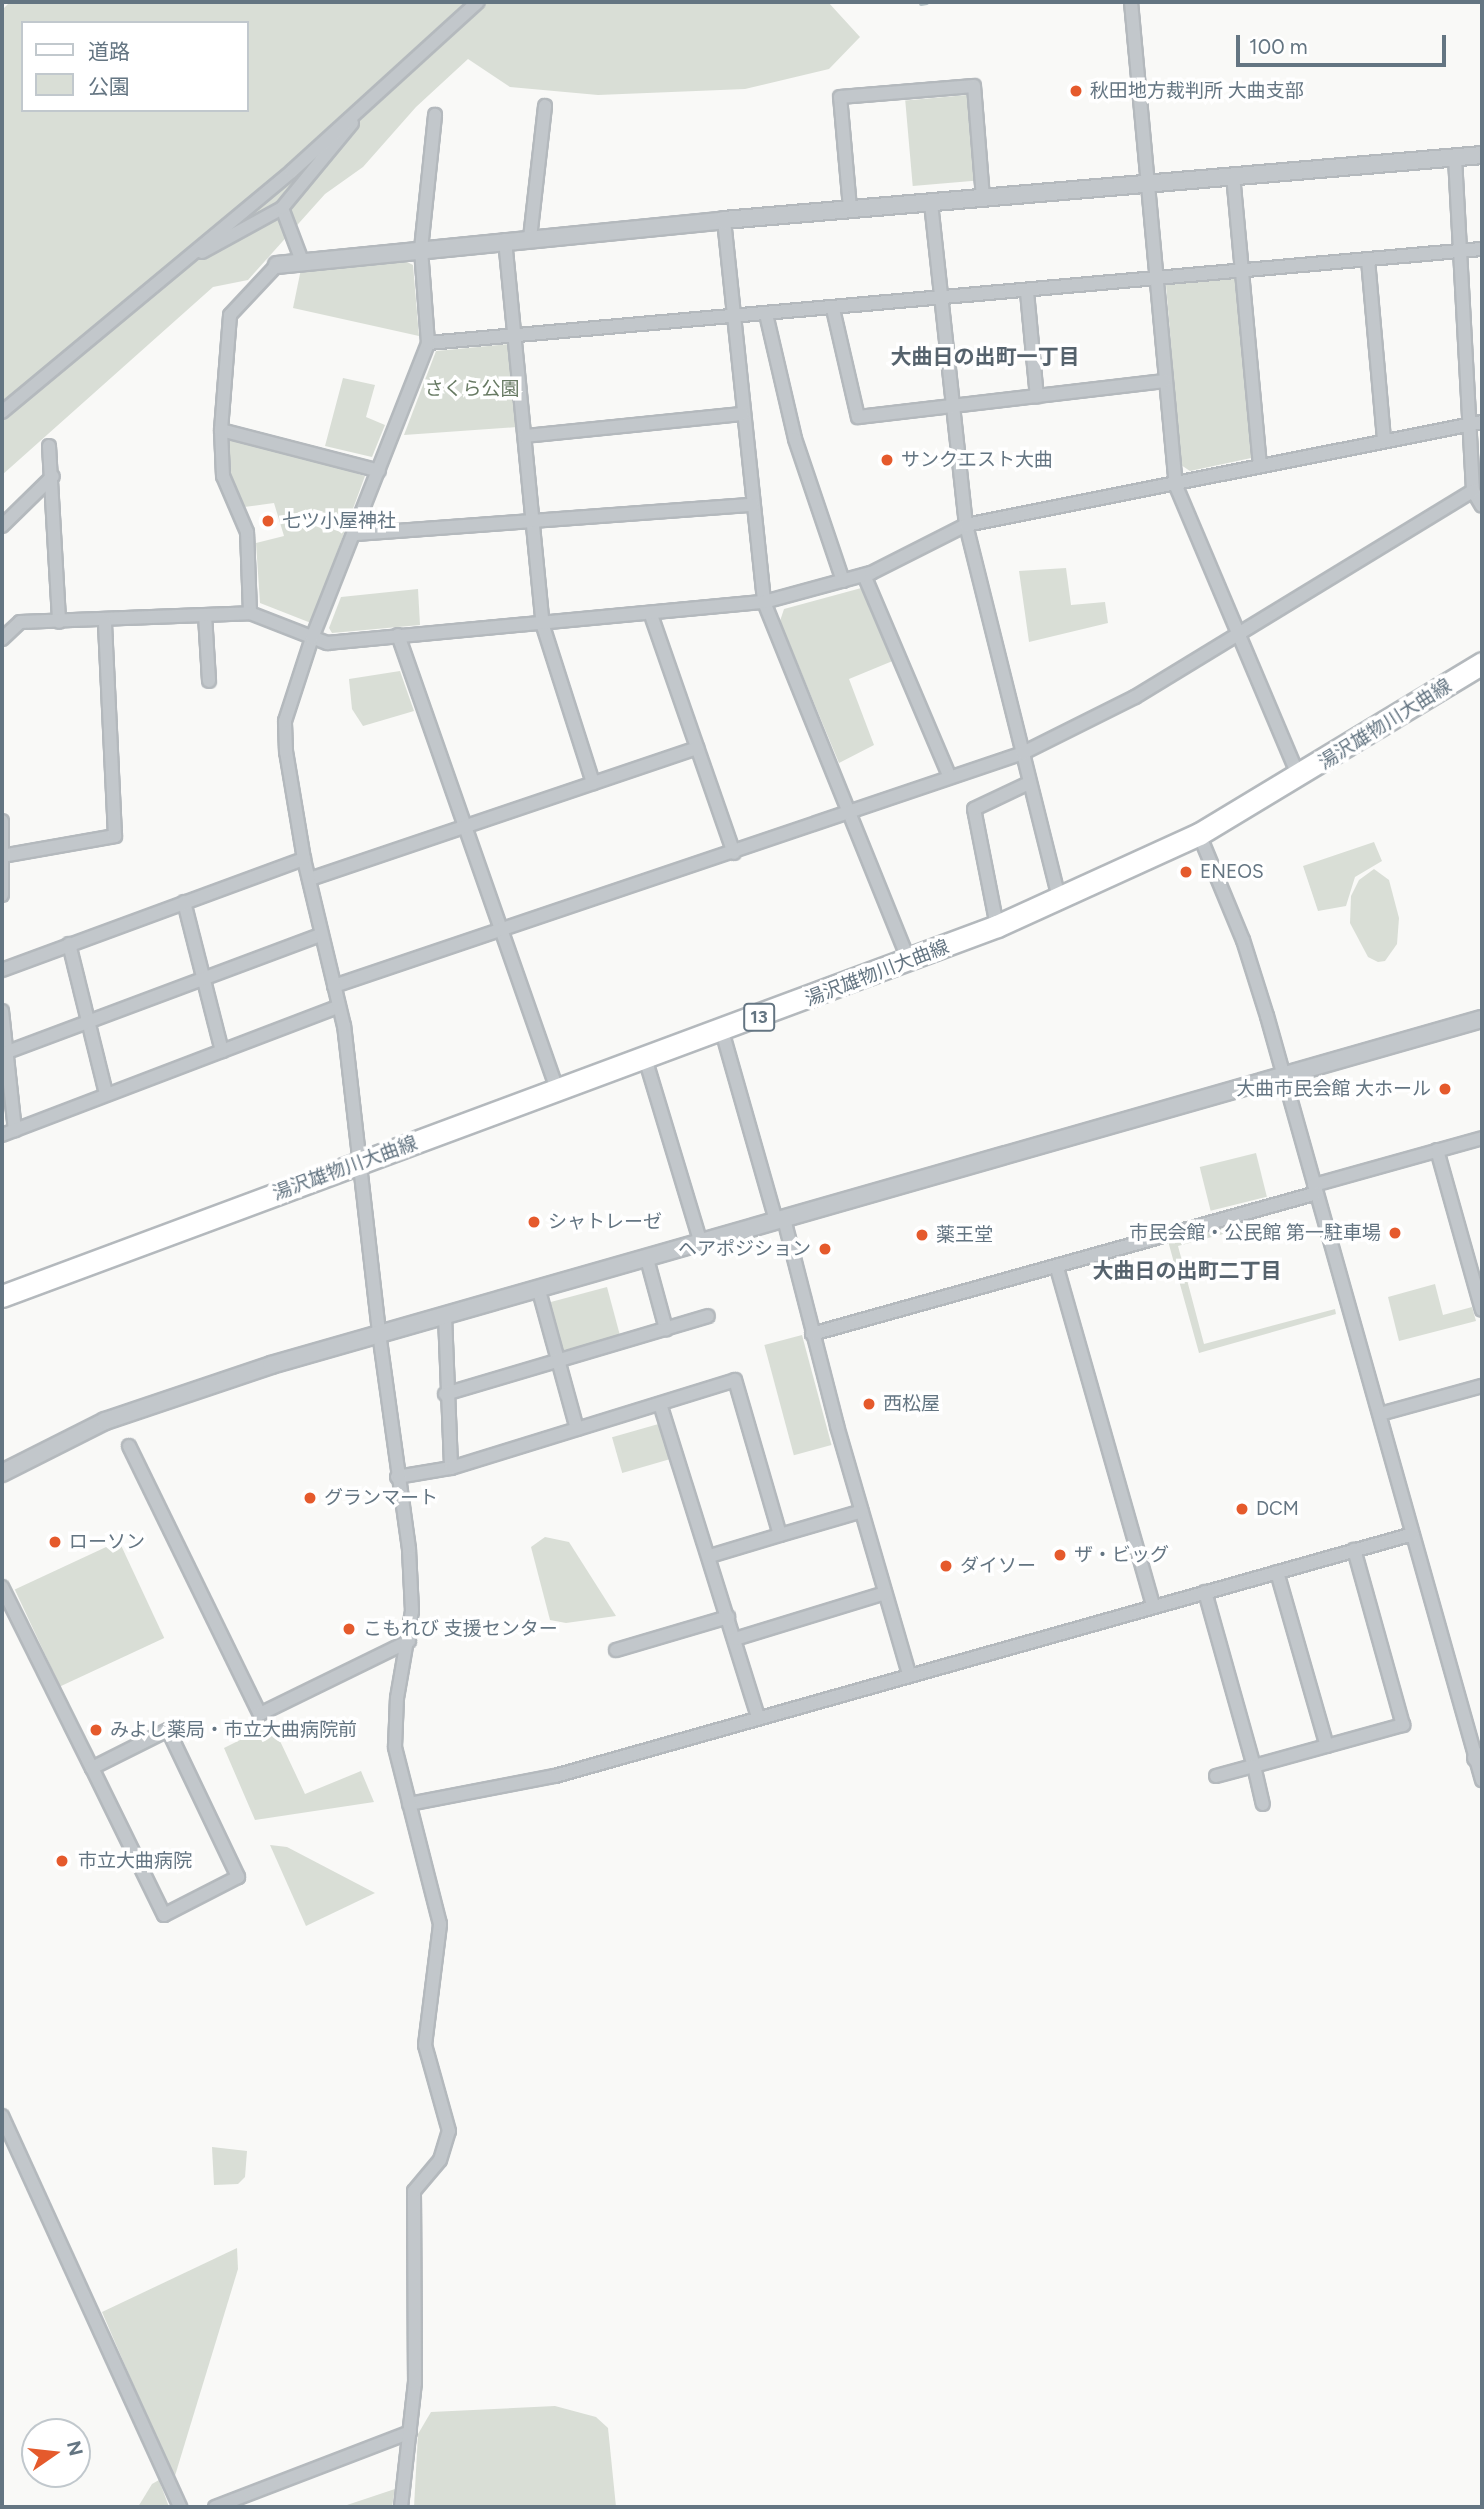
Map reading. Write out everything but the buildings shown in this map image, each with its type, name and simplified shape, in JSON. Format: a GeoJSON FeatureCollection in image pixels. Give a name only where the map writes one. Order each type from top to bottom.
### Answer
{"type":"FeatureCollection","features":[{"type":"Feature","properties":{"kind":"main road","name":"湯沢雄物川大曲線"},"geometry":{"type":"LineString","coordinates":[[2,1296],[722,1031],[997,926],[1199,834],[1298,777],[1482,663]]}},
{"type":"Feature","properties":{"kind":"street"},"geometry":{"type":"LineString","coordinates":[[2,412],[195,254],[478,2]]}},
{"type":"Feature","properties":{"kind":"street"},"geometry":{"type":"LineString","coordinates":[[1131,2],[1151,183],[1165,381],[1176,486],[1241,635],[1298,777]]}},
{"type":"Feature","properties":{"kind":"street"},"geometry":{"type":"LineString","coordinates":[[850,208],[840,97],[974,86],[982,198]]}},
{"type":"Feature","properties":{"kind":"street"},"geometry":{"type":"LineString","coordinates":[[195,254],[227,242],[282,208],[363,105]]}},
{"type":"Feature","properties":{"kind":"street"},"geometry":{"type":"LineString","coordinates":[[530,238],[545,106]]}},
{"type":"Feature","properties":{"kind":"street"},"geometry":{"type":"LineString","coordinates":[[401,2507],[415,2383],[414,2191],[440,2160],[449,2131],[425,2045],[439,1952],[437,1902],[395,1747],[395,1720],[409,1641],[412,1582],[379,1332],[361,1162],[338,1007],[304,859],[286,752],[285,721],[312,638],[428,343],[421,249],[435,114]]}},
{"type":"Feature","properties":{"kind":"street"},"geometry":{"type":"LineString","coordinates":[[250,613],[247,532],[223,476],[221,430],[230,315],[277,265],[724,219],[1482,155]]}},
{"type":"Feature","properties":{"kind":"street"},"geometry":{"type":"LineString","coordinates":[[1454,158],[1477,423],[1473,491],[1482,506]]}},
{"type":"Feature","properties":{"kind":"street"},"geometry":{"type":"LineString","coordinates":[[1233,175],[1261,464]]}},
{"type":"Feature","properties":{"kind":"street"},"geometry":{"type":"LineString","coordinates":[[931,203],[966,525],[1059,899]]}},
{"type":"Feature","properties":{"kind":"street"},"geometry":{"type":"LineString","coordinates":[[282,208],[302,261]]}},
{"type":"Feature","properties":{"kind":"street"},"geometry":{"type":"LineString","coordinates":[[724,219],[732,317],[764,602],[909,961]]}},
{"type":"Feature","properties":{"kind":"street"},"geometry":{"type":"LineString","coordinates":[[505,240],[543,626],[593,783]]}},
{"type":"Feature","properties":{"kind":"street"},"geometry":{"type":"LineString","coordinates":[[428,343],[1027,292],[1482,249]]}},
{"type":"Feature","properties":{"kind":"street"},"geometry":{"type":"LineString","coordinates":[[1368,260],[1384,440]]}},
{"type":"Feature","properties":{"kind":"street"},"geometry":{"type":"LineString","coordinates":[[1027,292],[1037,397]]}},
{"type":"Feature","properties":{"kind":"street"},"geometry":{"type":"LineString","coordinates":[[833,309],[858,416],[1165,381]]}},
{"type":"Feature","properties":{"kind":"street"},"geometry":{"type":"LineString","coordinates":[[766,314],[795,439],[843,581]]}},
{"type":"Feature","properties":{"kind":"street"},"geometry":{"type":"LineString","coordinates":[[525,436],[743,414]]}},
{"type":"Feature","properties":{"kind":"street"},"geometry":{"type":"LineString","coordinates":[[2,639],[20,622],[250,613],[327,643],[398,635],[543,626],[764,602],[864,575],[966,525],[1176,486],[1261,464],[1477,423]]}},
{"type":"Feature","properties":{"kind":"street"},"geometry":{"type":"LineString","coordinates":[[221,430],[379,471]]}},
{"type":"Feature","properties":{"kind":"street"},"geometry":{"type":"LineString","coordinates":[[49,446],[53,477],[59,622]]}},
{"type":"Feature","properties":{"kind":"street"},"geometry":{"type":"LineString","coordinates":[[2,526],[53,477]]}},
{"type":"Feature","properties":{"kind":"street"},"geometry":{"type":"LineString","coordinates":[[334,986],[850,815],[949,775],[1023,753],[1135,697],[1241,635],[1473,491]]}},
{"type":"Feature","properties":{"kind":"street"},"geometry":{"type":"LineString","coordinates":[[355,534],[753,505]]}},
{"type":"Feature","properties":{"kind":"street"},"geometry":{"type":"LineString","coordinates":[[864,575],[949,775]]}},
{"type":"Feature","properties":{"kind":"street"},"geometry":{"type":"LineString","coordinates":[[205,615],[209,681]]}},
{"type":"Feature","properties":{"kind":"street"},"geometry":{"type":"LineString","coordinates":[[651,615],[734,853]]}},
{"type":"Feature","properties":{"kind":"street"},"geometry":{"type":"LineString","coordinates":[[3,856],[115,836],[104,620]]}},
{"type":"Feature","properties":{"kind":"street"},"geometry":{"type":"LineString","coordinates":[[398,635],[557,1090]]}},
{"type":"Feature","properties":{"kind":"street"},"geometry":{"type":"LineString","coordinates":[[310,879],[698,748]]}},
{"type":"Feature","properties":{"kind":"street"},"geometry":{"type":"LineString","coordinates":[[997,926],[974,809],[1029,783]]}},
{"type":"Feature","properties":{"kind":"street"},"geometry":{"type":"LineString","coordinates":[[2,821],[2,895]]}},
{"type":"Feature","properties":{"kind":"street"},"geometry":{"type":"LineString","coordinates":[[1199,834],[1243,940],[1479,1757],[1482,1780]]}},
{"type":"Feature","properties":{"kind":"street"},"geometry":{"type":"LineString","coordinates":[[2,970],[304,859]]}},
{"type":"Feature","properties":{"kind":"street"},"geometry":{"type":"LineString","coordinates":[[184,902],[222,1051]]}},
{"type":"Feature","properties":{"kind":"street"},"geometry":{"type":"LineString","coordinates":[[4,1053],[321,935]]}},
{"type":"Feature","properties":{"kind":"street"},"geometry":{"type":"LineString","coordinates":[[69,944],[106,1094]]}},
{"type":"Feature","properties":{"kind":"street"},"geometry":{"type":"LineString","coordinates":[[2,1135],[338,1007]]}},
{"type":"Feature","properties":{"kind":"street"},"geometry":{"type":"LineString","coordinates":[[2,1011],[4,1053],[15,1130]]}},
{"type":"Feature","properties":{"kind":"street"},"geometry":{"type":"LineString","coordinates":[[2,1473],[57,1443],[160,1400],[379,1332],[539,1291],[1482,1019]]}},
{"type":"Feature","properties":{"kind":"street"},"geometry":{"type":"LineString","coordinates":[[722,1031],[780,1220],[909,1674]]}},
{"type":"Feature","properties":{"kind":"street"},"geometry":{"type":"LineString","coordinates":[[645,1058],[701,1244]]}},
{"type":"Feature","properties":{"kind":"street"},"geometry":{"type":"LineString","coordinates":[[813,1335],[1058,1268],[1482,1138]]}},
{"type":"Feature","properties":{"kind":"street"},"geometry":{"type":"LineString","coordinates":[[1437,1150],[1476,1264],[1482,1310]]}},
{"type":"Feature","properties":{"kind":"street"},"geometry":{"type":"LineString","coordinates":[[647,1259],[666,1329]]}},
{"type":"Feature","properties":{"kind":"street"},"geometry":{"type":"LineString","coordinates":[[1058,1268],[1153,1606]]}},
{"type":"Feature","properties":{"kind":"street"},"geometry":{"type":"LineString","coordinates":[[539,1291],[556,1361],[578,1429]]}},
{"type":"Feature","properties":{"kind":"street"},"geometry":{"type":"LineString","coordinates":[[445,1316],[445,1394],[451,1468]]}},
{"type":"Feature","properties":{"kind":"street"},"geometry":{"type":"LineString","coordinates":[[445,1394],[708,1316]]}},
{"type":"Feature","properties":{"kind":"street"},"geometry":{"type":"LineString","coordinates":[[397,1477],[451,1468],[735,1380],[780,1535]]}},
{"type":"Feature","properties":{"kind":"street"},"geometry":{"type":"LineString","coordinates":[[1380,1414],[1482,1386]]}},
{"type":"Feature","properties":{"kind":"street"},"geometry":{"type":"LineString","coordinates":[[660,1404],[710,1556],[758,1717]]}},
{"type":"Feature","properties":{"kind":"street"},"geometry":{"type":"LineString","coordinates":[[129,1446],[260,1714],[409,1641]]}},
{"type":"Feature","properties":{"kind":"street"},"geometry":{"type":"LineString","coordinates":[[710,1556],[862,1511]]}},
{"type":"Feature","properties":{"kind":"street"},"geometry":{"type":"LineString","coordinates":[[409,1804],[555,1776],[1413,1534]]}},
{"type":"Feature","properties":{"kind":"street"},"geometry":{"type":"LineString","coordinates":[[1216,1776],[1403,1725],[1354,1550]]}},
{"type":"Feature","properties":{"kind":"street"},"geometry":{"type":"LineString","coordinates":[[1277,1572],[1327,1746]]}},
{"type":"Feature","properties":{"kind":"street"},"geometry":{"type":"LineString","coordinates":[[2,1587],[164,1915],[238,1877],[168,1730],[92,1768]]}},
{"type":"Feature","properties":{"kind":"street"},"geometry":{"type":"LineString","coordinates":[[1206,1592],[1264,1804]]}},
{"type":"Feature","properties":{"kind":"street"},"geometry":{"type":"LineString","coordinates":[[735,1639],[885,1593]]}},
{"type":"Feature","properties":{"kind":"street"},"geometry":{"type":"LineString","coordinates":[[616,1650],[729,1617]]}},
{"type":"Feature","properties":{"kind":"street"},"geometry":{"type":"LineString","coordinates":[[2,2116],[180,2507]]}},
{"type":"Feature","properties":{"kind":"street"},"geometry":{"type":"LineString","coordinates":[[215,2507],[411,2432]]}},
{"type":"Feature","properties":{"kind":"green space"},"geometry":{"type":"Polygon","coordinates":[[[10,2],[828,2],[860,37],[829,69],[745,89],[598,95],[510,87],[468,59],[416,107],[363,167],[325,194],[248,280],[213,287],[2,475],[2,10],[10,2]]]}},
{"type":"Feature","properties":{"kind":"green space"},"geometry":{"type":"Polygon","coordinates":[[[967,95],[974,181],[913,186],[905,100],[967,95]]]}},
{"type":"Feature","properties":{"kind":"green space"},"geometry":{"type":"Polygon","coordinates":[[[401,259],[413,265],[419,336],[293,308],[301,269],[401,259]]]}},
{"type":"Feature","properties":{"kind":"green space"},"geometry":{"type":"Polygon","coordinates":[[[1239,278],[1256,457],[1190,471],[1181,465],[1166,285],[1239,278]]]}},
{"type":"Feature","properties":{"kind":"green space","name":"さくら公園"},"geometry":{"type":"Polygon","coordinates":[[[509,344],[517,427],[404,435],[436,351],[509,344]]]}},
{"type":"Feature","properties":{"kind":"green space"},"geometry":{"type":"Polygon","coordinates":[[[343,378],[375,385],[366,417],[385,425],[372,457],[325,446],[343,378]]]}},
{"type":"Feature","properties":{"kind":"green space"},"geometry":{"type":"Polygon","coordinates":[[[227,434],[365,476],[311,623],[260,603],[256,543],[284,536],[274,503],[244,507],[228,468],[227,434]]]}},
{"type":"Feature","properties":{"kind":"green space"},"geometry":{"type":"Polygon","coordinates":[[[1066,568],[1071,605],[1105,602],[1108,623],[1029,642],[1019,571],[1066,568]]]}},
{"type":"Feature","properties":{"kind":"green space"},"geometry":{"type":"Polygon","coordinates":[[[865,587],[895,660],[849,679],[874,745],[839,763],[780,621],[784,609],[865,587]]]}},
{"type":"Feature","properties":{"kind":"green space"},"geometry":{"type":"Polygon","coordinates":[[[418,589],[420,625],[332,633],[329,628],[341,597],[418,589]]]}},
{"type":"Feature","properties":{"kind":"green space"},"geometry":{"type":"Polygon","coordinates":[[[400,671],[414,711],[363,726],[352,709],[349,679],[400,671]]]}},
{"type":"Feature","properties":{"kind":"green space"},"geometry":{"type":"Polygon","coordinates":[[[1374,842],[1382,861],[1355,877],[1346,906],[1318,911],[1303,866],[1374,842]]]}},
{"type":"Feature","properties":{"kind":"green space"},"geometry":{"type":"Polygon","coordinates":[[[1374,869],[1389,880],[1399,918],[1397,944],[1385,961],[1378,962],[1368,957],[1350,923],[1351,896],[1359,880],[1374,869]]]}},
{"type":"Feature","properties":{"kind":"green space"},"geometry":{"type":"Polygon","coordinates":[[[1256,1153],[1267,1197],[1211,1211],[1200,1167],[1256,1153]]]}},
{"type":"Feature","properties":{"kind":"green space"},"geometry":{"type":"Polygon","coordinates":[[[1226,1226],[1227,1233],[1178,1246],[1204,1344],[1335,1309],[1336,1314],[1199,1353],[1168,1241],[1226,1226]]]}},
{"type":"Feature","properties":{"kind":"green space"},"geometry":{"type":"Polygon","coordinates":[[[1435,1284],[1443,1315],[1472,1307],[1476,1321],[1399,1341],[1388,1297],[1435,1284]]]}},
{"type":"Feature","properties":{"kind":"green space"},"geometry":{"type":"Polygon","coordinates":[[[607,1287],[620,1335],[559,1352],[546,1303],[607,1287]]]}},
{"type":"Feature","properties":{"kind":"green space"},"geometry":{"type":"Polygon","coordinates":[[[802,1335],[832,1445],[794,1455],[764,1345],[802,1335]]]}},
{"type":"Feature","properties":{"kind":"green space"},"geometry":{"type":"Polygon","coordinates":[[[662,1423],[672,1459],[622,1473],[612,1437],[662,1423]]]}},
{"type":"Feature","properties":{"kind":"green space"},"geometry":{"type":"Polygon","coordinates":[[[545,1537],[569,1542],[616,1616],[566,1623],[550,1620],[531,1547],[545,1537]]]}},
{"type":"Feature","properties":{"kind":"green space"},"geometry":{"type":"Polygon","coordinates":[[[119,1541],[164,1638],[60,1687],[15,1590],[119,1541]]]}},
{"type":"Feature","properties":{"kind":"green space"},"geometry":{"type":"Polygon","coordinates":[[[272,1724],[305,1794],[361,1771],[374,1802],[255,1820],[224,1748],[272,1724]]]}},
{"type":"Feature","properties":{"kind":"green space"},"geometry":{"type":"Polygon","coordinates":[[[270,1845],[287,1847],[375,1893],[306,1926],[270,1845]]]}},
{"type":"Feature","properties":{"kind":"green space"},"geometry":{"type":"Polygon","coordinates":[[[212,2147],[247,2151],[245,2177],[238,2184],[214,2185],[212,2147]]]}},
{"type":"Feature","properties":{"kind":"green space"},"geometry":{"type":"Polygon","coordinates":[[[237,2248],[238,2269],[174,2479],[102,2312],[237,2248]]]}},
{"type":"Feature","properties":{"kind":"green space"},"geometry":{"type":"Polygon","coordinates":[[[555,2406],[596,2417],[608,2428],[616,2507],[414,2507],[418,2434],[431,2412],[555,2406]]]}},
{"type":"Feature","properties":{"kind":"green space"},"geometry":{"type":"Polygon","coordinates":[[[159,2480],[169,2507],[138,2507],[152,2484],[159,2480]]]}},
{"type":"Feature","properties":{"kind":"green space"},"geometry":{"type":"Polygon","coordinates":[[[395,2489],[392,2507],[341,2507],[395,2489]]]}},
{"type":"Feature","properties":{"kind":"waterway"},"geometry":{"type":"LineString","coordinates":[[921,3],[926,2]]}},
{"type":"Feature","properties":{"kind":"place","name":"秋田地方裁判所 大曲支部"},"geometry":{"type":"Point","coordinates":[1076,91]}},
{"type":"Feature","properties":{"kind":"place","name":"サンクエスト大曲"},"geometry":{"type":"Point","coordinates":[887,460]}},
{"type":"Feature","properties":{"kind":"place","name":"七ツ小屋神社"},"geometry":{"type":"Point","coordinates":[268,521]}},
{"type":"Feature","properties":{"kind":"place","name":"ENEOS"},"geometry":{"type":"Point","coordinates":[1186,872]}},
{"type":"Feature","properties":{"kind":"place","name":"大曲市民会館 大ホール"},"geometry":{"type":"Point","coordinates":[1445,1089]}},
{"type":"Feature","properties":{"kind":"place","name":"シャトレーゼ"},"geometry":{"type":"Point","coordinates":[534,1222]}},
{"type":"Feature","properties":{"kind":"place","name":"市民会館・公民館 第一駐車場"},"geometry":{"type":"Point","coordinates":[1395,1233]}},
{"type":"Feature","properties":{"kind":"place","name":"薬王堂"},"geometry":{"type":"Point","coordinates":[922,1235]}},
{"type":"Feature","properties":{"kind":"place","name":"ヘアポジション"},"geometry":{"type":"Point","coordinates":[825,1249]}},
{"type":"Feature","properties":{"kind":"place","name":"西松屋"},"geometry":{"type":"Point","coordinates":[869,1404]}},
{"type":"Feature","properties":{"kind":"place","name":"グランマート"},"geometry":{"type":"Point","coordinates":[310,1498]}},
{"type":"Feature","properties":{"kind":"place","name":"DCM"},"geometry":{"type":"Point","coordinates":[1242,1509]}},
{"type":"Feature","properties":{"kind":"place","name":"ローソン"},"geometry":{"type":"Point","coordinates":[55,1542]}},
{"type":"Feature","properties":{"kind":"place","name":"ザ・ビッグ"},"geometry":{"type":"Point","coordinates":[1060,1555]}},
{"type":"Feature","properties":{"kind":"place","name":"ダイソー"},"geometry":{"type":"Point","coordinates":[946,1566]}},
{"type":"Feature","properties":{"kind":"place","name":"こもれび 支援センター"},"geometry":{"type":"Point","coordinates":[349,1629]}},
{"type":"Feature","properties":{"kind":"place","name":"みよし薬局・市立大曲病院前"},"geometry":{"type":"Point","coordinates":[96,1730]}},
{"type":"Feature","properties":{"kind":"place","name":"市立大曲病院"},"geometry":{"type":"Point","coordinates":[62,1861]}},
{"type":"Feature","properties":{"kind":"district","name":"大曲日の出町一丁目"},"geometry":{"type":"Point","coordinates":[985,357]}},
{"type":"Feature","properties":{"kind":"district","name":"大曲日の出町二丁目"},"geometry":{"type":"Point","coordinates":[1187,1271]}}]}
